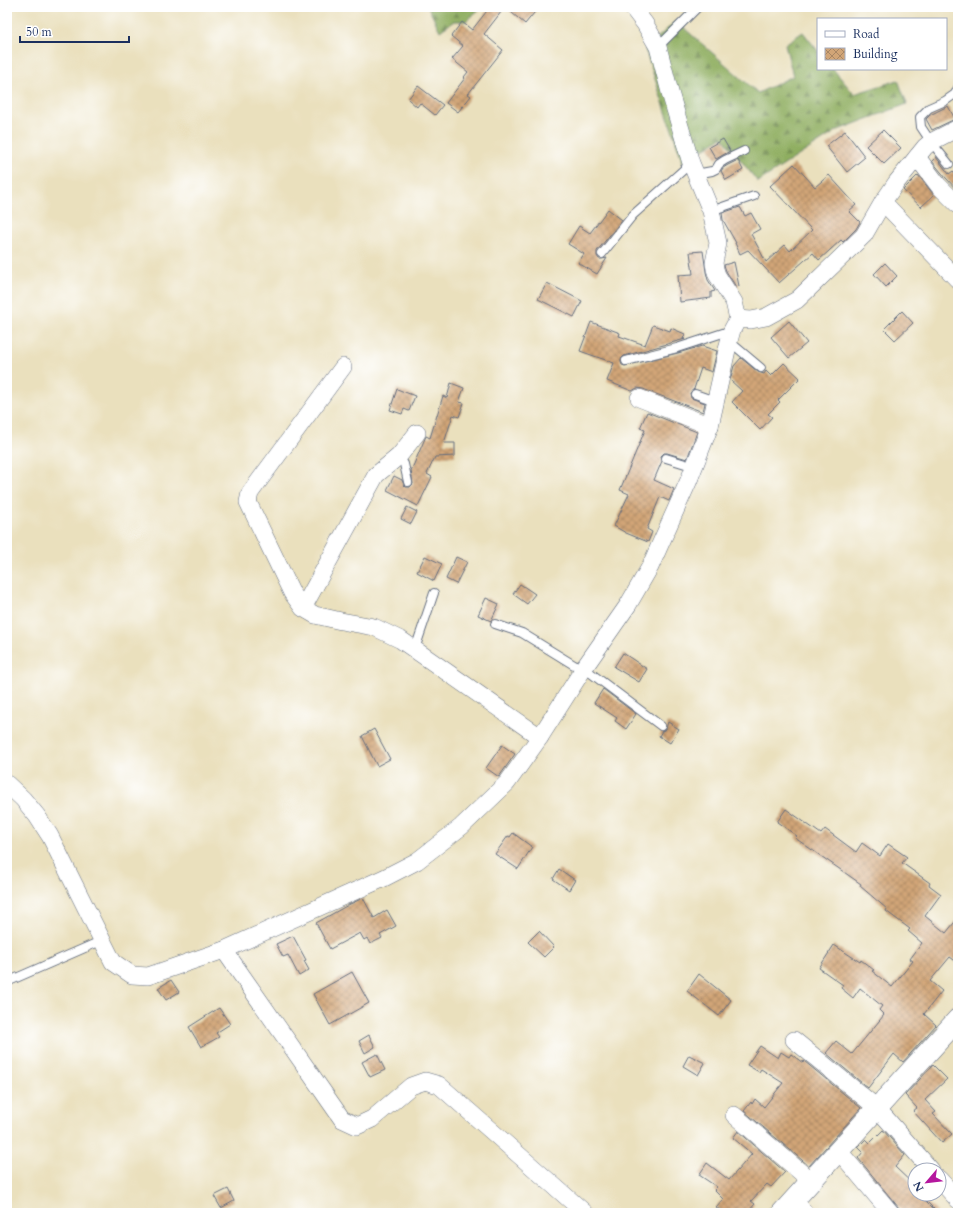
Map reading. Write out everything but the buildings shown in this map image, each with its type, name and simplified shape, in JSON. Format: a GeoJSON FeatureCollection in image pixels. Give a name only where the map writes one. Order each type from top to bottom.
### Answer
{"type":"FeatureCollection","features":[{"type":"Feature","properties":{"kind":"street"},"geometry":{"type":"LineString","coordinates":[[7,784],[37,816],[50,836],[113,962],[132,975],[148,976],[224,950],[384,878],[417,861],[461,827],[507,783],[540,737],[584,668],[628,605],[650,567],[690,480],[710,426],[733,330],[734,302],[715,269],[714,263],[718,243],[711,210],[694,168],[671,96],[658,47],[645,24],[632,7]]}},
{"type":"Feature","properties":{"kind":"street"},"geometry":{"type":"LineString","coordinates":[[733,330],[751,320],[766,317],[797,300],[864,234],[896,183],[931,142],[958,128]]}},
{"type":"Feature","properties":{"kind":"street"},"geometry":{"type":"LineString","coordinates":[[917,158],[938,185],[958,205]]}},
{"type":"Feature","properties":{"kind":"street"},"geometry":{"type":"LineString","coordinates":[[883,202],[958,280]]}},
{"type":"Feature","properties":{"kind":"street"},"geometry":{"type":"LineString","coordinates":[[343,367],[250,493],[248,502],[292,593],[303,608],[315,615],[374,627],[402,640],[540,737]]}},
{"type":"Feature","properties":{"kind":"street"},"geometry":{"type":"LineString","coordinates":[[639,398],[710,426]]}},
{"type":"Feature","properties":{"kind":"street"},"geometry":{"type":"LineString","coordinates":[[303,608],[376,475],[399,456],[417,433]]}},
{"type":"Feature","properties":{"kind":"street"},"geometry":{"type":"LineString","coordinates":[[224,950],[342,1119],[357,1126],[372,1118],[411,1086],[425,1081],[439,1085],[585,1213]]}},
{"type":"Feature","properties":{"kind":"street"},"geometry":{"type":"LineString","coordinates":[[794,1209],[810,1181],[958,1019]]}},
{"type":"Feature","properties":{"kind":"street"},"geometry":{"type":"LineString","coordinates":[[794,1040],[877,1108],[924,1162]]}},
{"type":"Feature","properties":{"kind":"street"},"geometry":{"type":"LineString","coordinates":[[734,1115],[810,1181]]}},
{"type":"Feature","properties":{"kind":"street"},"geometry":{"type":"LineString","coordinates":[[838,1150],[891,1213]]}},
{"type":"Feature","properties":{"kind":"street"},"geometry":{"type":"LineString","coordinates":[[947,1188],[958,1200]]}},
{"type":"Feature","properties":{"kind":"lane"},"geometry":{"type":"LineString","coordinates":[[658,47],[698,7]]}},
{"type":"Feature","properties":{"kind":"lane"},"geometry":{"type":"LineString","coordinates":[[949,164],[921,127],[920,117],[929,108],[945,101],[955,94],[958,88]]}},
{"type":"Feature","properties":{"kind":"lane"},"geometry":{"type":"LineString","coordinates":[[602,254],[633,215],[694,168],[712,172],[725,160],[744,151]]}},
{"type":"Feature","properties":{"kind":"lane"},"geometry":{"type":"LineString","coordinates":[[711,210],[754,196]]}},
{"type":"Feature","properties":{"kind":"lane"},"geometry":{"type":"LineString","coordinates":[[626,361],[677,348],[733,330],[761,368]]}},
{"type":"Feature","properties":{"kind":"lane"},"geometry":{"type":"LineString","coordinates":[[695,394],[715,401]]}},
{"type":"Feature","properties":{"kind":"lane"},"geometry":{"type":"LineString","coordinates":[[399,456],[404,464],[408,482]]}},
{"type":"Feature","properties":{"kind":"lane"},"geometry":{"type":"LineString","coordinates":[[666,458],[695,467]]}},
{"type":"Feature","properties":{"kind":"lane"},"geometry":{"type":"LineString","coordinates":[[415,649],[434,593]]}},
{"type":"Feature","properties":{"kind":"lane"},"geometry":{"type":"LineString","coordinates":[[495,624],[522,633],[574,665],[584,668],[661,726]]}},
{"type":"Feature","properties":{"kind":"lane"},"geometry":{"type":"LineString","coordinates":[[7,982],[103,940]]}},
{"type":"Feature","properties":{"kind":"green space"},"geometry":{"type":"Polygon","coordinates":[[[428,7],[482,7],[466,21],[454,21],[440,31],[428,7]]]}},
{"type":"Feature","properties":{"kind":"green space"},"geometry":{"type":"Polygon","coordinates":[[[676,21],[758,93],[793,76],[785,44],[803,32],[817,50],[817,70],[834,70],[854,94],[898,80],[907,104],[838,130],[758,182],[722,137],[683,163],[645,49],[676,21]]]}}]}
